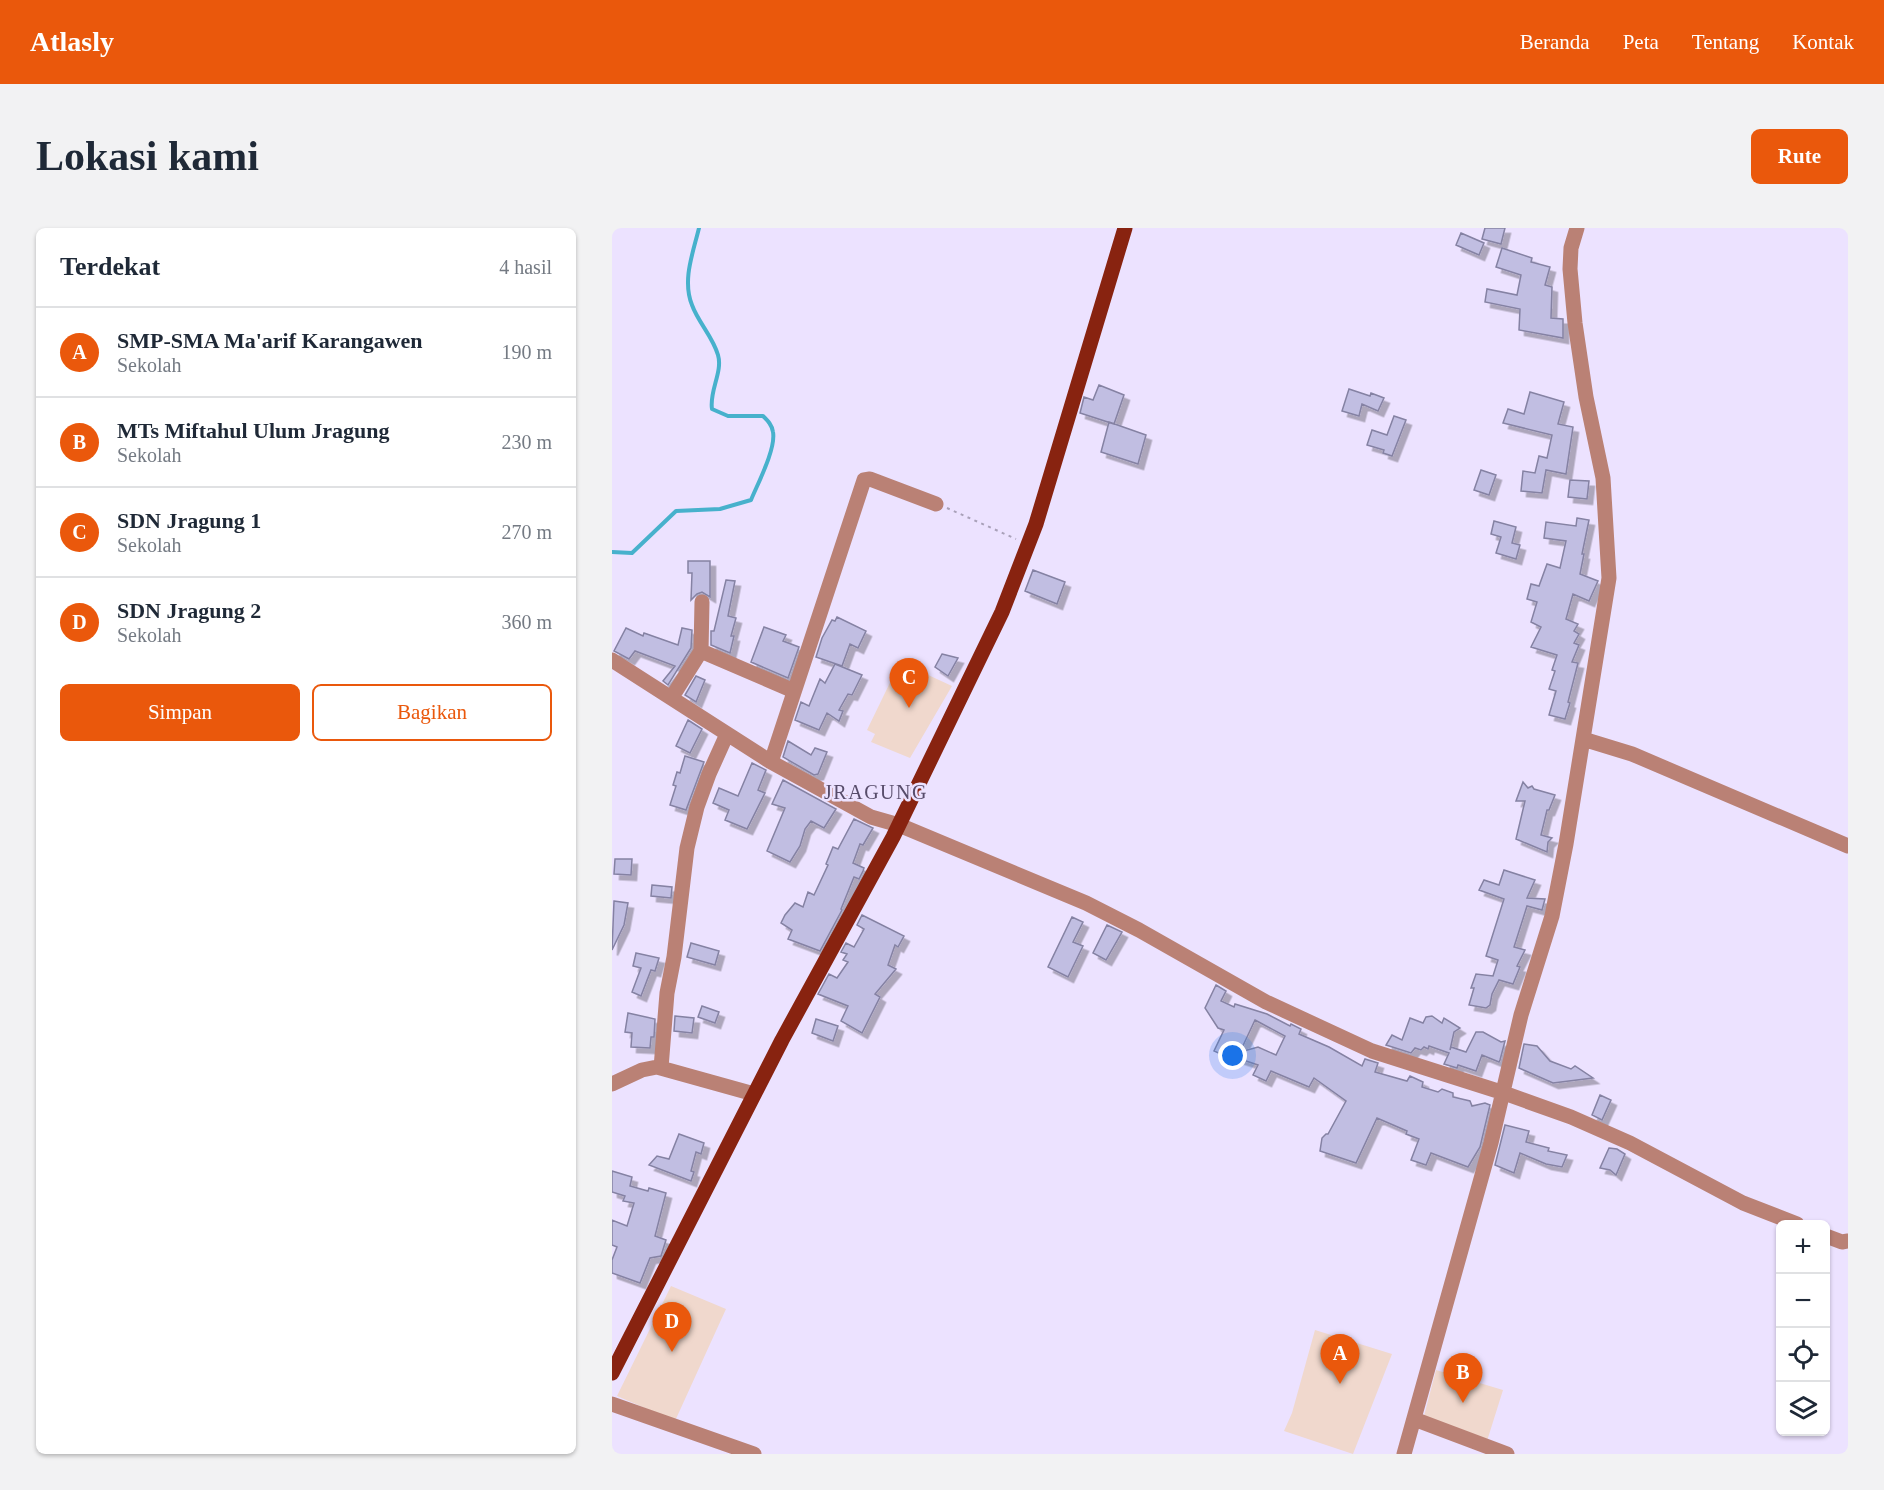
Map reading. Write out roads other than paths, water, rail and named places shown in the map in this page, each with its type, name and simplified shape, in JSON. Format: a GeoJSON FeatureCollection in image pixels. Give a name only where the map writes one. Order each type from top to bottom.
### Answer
{"type":"FeatureCollection","features":[{"type":"Feature","properties":{"kind":"main road"},"geometry":{"type":"LineString","coordinates":[[612,1373],[782,1040],[899,825],[993,633],[1029,544],[1125,228]]}},
{"type":"Feature","properties":{"kind":"street"},"geometry":{"type":"LineString","coordinates":[[1404,1454],[1504,1093],[1521,1015],[1552,916],[1609,578],[1603,478],[1586,397],[1570,269],[1571,248],[1577,228]]}},
{"type":"Feature","properties":{"kind":"street"},"geometry":{"type":"LineString","coordinates":[[771,762],[864,480],[870,479],[936,504]]}},
{"type":"Feature","properties":{"kind":"street"},"geometry":{"type":"LineString","coordinates":[[672,697],[701,651],[702,602]]}},
{"type":"Feature","properties":{"kind":"street"},"geometry":{"type":"LineString","coordinates":[[701,651],[794,691]]}},
{"type":"Feature","properties":{"kind":"street"},"geometry":{"type":"LineString","coordinates":[[612,660],[771,762],[871,817],[899,825],[1086,903],[1139,930],[1266,1002],[1372,1051],[1571,1117],[1630,1143],[1743,1203],[1787,1220]]}},
{"type":"Feature","properties":{"kind":"street"},"geometry":{"type":"LineString","coordinates":[[661,1068],[667,993],[674,957],[687,849],[705,785],[727,734]]}},
{"type":"Feature","properties":{"kind":"street"},"geometry":{"type":"LineString","coordinates":[[1583,739],[1632,754],[1848,846]]}},
{"type":"Feature","properties":{"kind":"street"},"geometry":{"type":"LineString","coordinates":[[612,1083],[642,1070],[661,1068],[754,1094]]}},
{"type":"Feature","properties":{"kind":"street"},"geometry":{"type":"LineString","coordinates":[[1830,1238],[1842,1242],[1848,1241]]}},
{"type":"Feature","properties":{"kind":"street"},"geometry":{"type":"LineString","coordinates":[[612,1404],[754,1454]]}},
{"type":"Feature","properties":{"kind":"street"},"geometry":{"type":"LineString","coordinates":[[1414,1419],[1507,1454]]}},
{"type":"Feature","properties":{"kind":"waterway"},"geometry":{"type":"LineString","coordinates":[[612,552],[632,553],[676,511],[720,509],[751,500],[772,447],[772,430],[763,416],[728,416],[712,409],[712,395],[719,368],[718,355],[695,311],[688,286],[688,276],[699,228]]}},
{"type":"Feature","properties":{"kind":"place","name":"SDN Jragung 1"},"geometry":{"type":"Point","coordinates":[909,708]}},
{"type":"Feature","properties":{"kind":"place","name":"SDN Jragung 2"},"geometry":{"type":"Point","coordinates":[672,1352]}},
{"type":"Feature","properties":{"kind":"place","name":"SMP-SMA Ma'arif Karangawen"},"geometry":{"type":"Point","coordinates":[1340,1384]}},
{"type":"Feature","properties":{"kind":"place","name":"MTs Miftahul Ulum Jragung"},"geometry":{"type":"Point","coordinates":[1463,1403]}},
{"type":"Feature","properties":{"kind":"district","name":"JRAGUNG"},"geometry":{"type":"Point","coordinates":[876,792]}}]}
